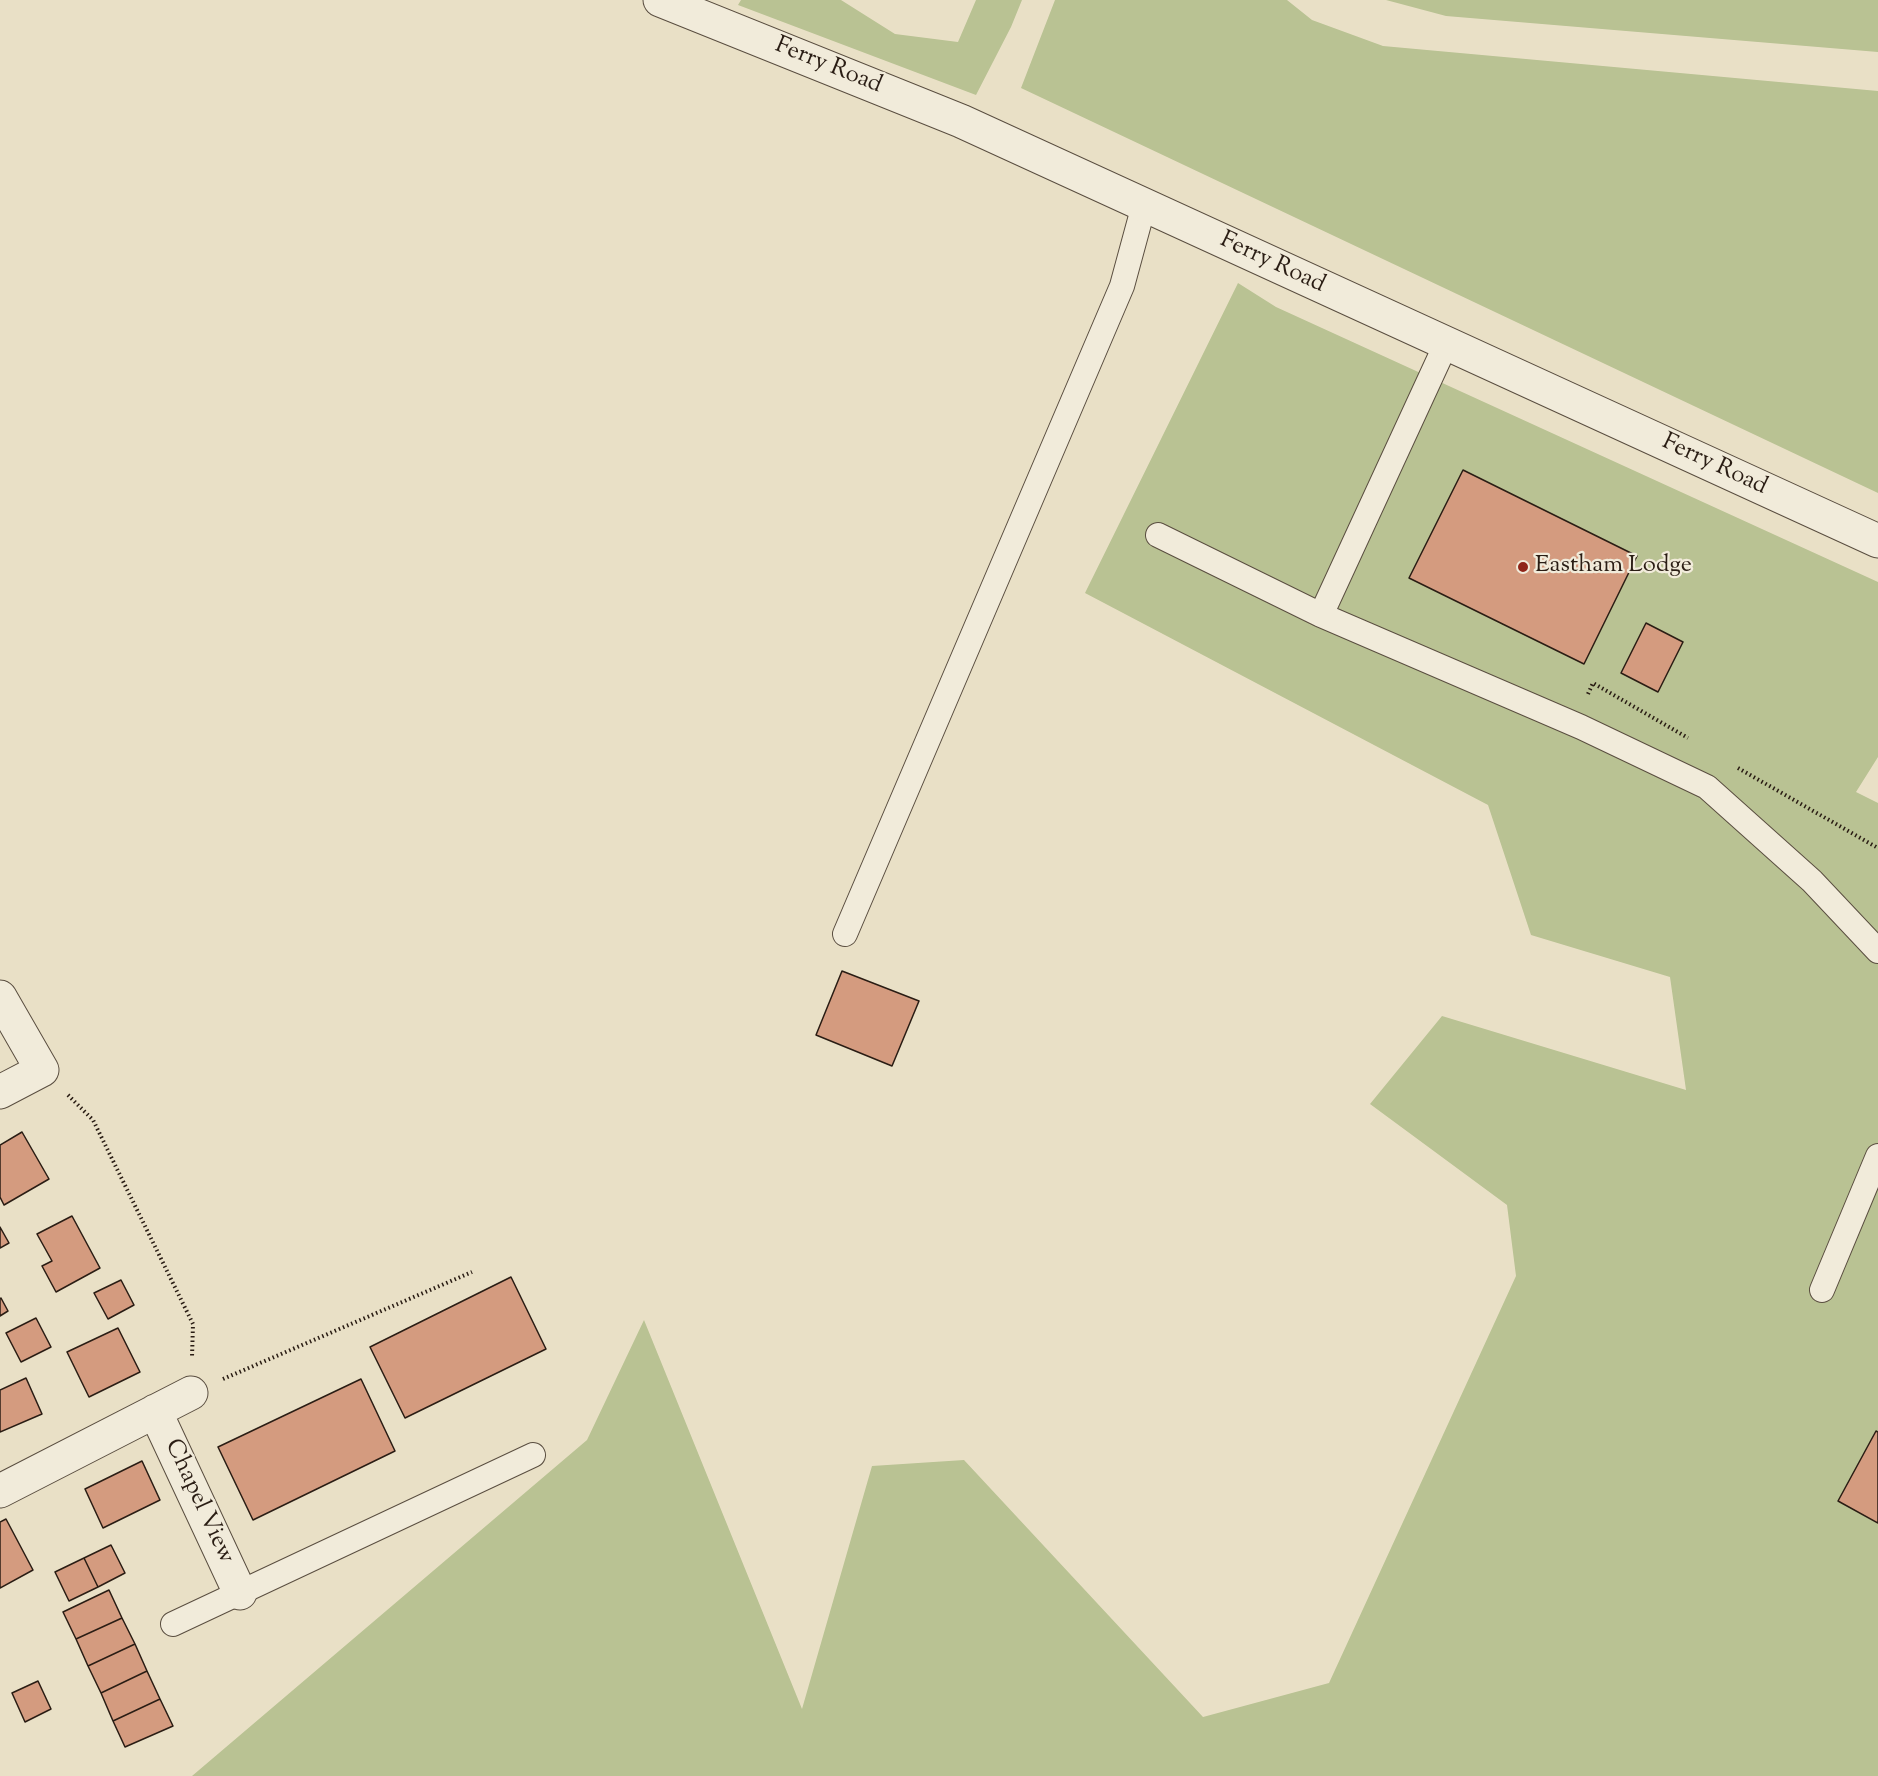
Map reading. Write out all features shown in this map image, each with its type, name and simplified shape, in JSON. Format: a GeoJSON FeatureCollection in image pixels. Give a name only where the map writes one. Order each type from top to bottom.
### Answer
{"type":"FeatureCollection","features":[{"type":"Feature","properties":{"kind":"street","name":"Ferry Road"},"geometry":{"type":"LineString","coordinates":[[660,0],[961,121],[1878,541]]}},
{"type":"Feature","properties":{"kind":"street"},"geometry":{"type":"LineString","coordinates":[[0,997],[42,1070],[0,1092]]}},
{"type":"Feature","properties":{"kind":"street","name":"Chapel View"},"geometry":{"type":"LineString","coordinates":[[0,1491],[191,1393]]}},
{"type":"Feature","properties":{"kind":"street","name":"Chapel View"},"geometry":{"type":"LineString","coordinates":[[155,1411],[240,1593]]}},
{"type":"Feature","properties":{"kind":"lane"},"geometry":{"type":"LineString","coordinates":[[845,934],[1122,286],[1144,205]]}},
{"type":"Feature","properties":{"kind":"lane"},"geometry":{"type":"LineString","coordinates":[[1321,615],[1446,344]]}},
{"type":"Feature","properties":{"kind":"lane"},"geometry":{"type":"LineString","coordinates":[[1158,535],[1321,615],[1581,728],[1707,787],[1812,881],[1878,951]]}},
{"type":"Feature","properties":{"kind":"lane"},"geometry":{"type":"LineString","coordinates":[[1822,1290],[1878,1156]]}},
{"type":"Feature","properties":{"kind":"lane"},"geometry":{"type":"LineString","coordinates":[[173,1624],[533,1455]]}},
{"type":"Feature","properties":{"kind":"path"},"geometry":{"type":"LineString","coordinates":[[42,1070],[93,1120],[193,1324],[191,1393],[472,1272]]}},
{"type":"Feature","properties":{"kind":"green space"},"geometry":{"type":"Polygon","coordinates":[[[741,0],[841,0],[895,34],[958,42],[976,0],[1022,0],[1011,27],[976,95],[738,5],[741,0]]]}},
{"type":"Feature","properties":{"kind":"green space"},"geometry":{"type":"Polygon","coordinates":[[[1055,0],[1287,0],[1312,20],[1383,46],[1878,91],[1878,493],[1021,88],[1055,0]]]}},
{"type":"Feature","properties":{"kind":"green space"},"geometry":{"type":"Polygon","coordinates":[[[1386,0],[1878,0],[1878,52],[1446,16],[1386,0]]]}},
{"type":"Feature","properties":{"kind":"green space"},"geometry":{"type":"Polygon","coordinates":[[[1238,283],[1276,307],[1878,582],[1878,757],[1856,792],[1878,803],[1878,1776],[192,1776],[587,1440],[644,1320],[802,1709],[872,1466],[964,1460],[1203,1717],[1329,1683],[1516,1276],[1507,1205],[1370,1104],[1442,1016],[1686,1090],[1670,977],[1531,935],[1488,805],[1085,593],[1238,283]]]}},
{"type":"Feature","properties":{"kind":"building","name":"Eastham Lodge"},"geometry":{"type":"Polygon","coordinates":[[[1463,470],[1637,556],[1584,664],[1409,578],[1463,470]]]}},
{"type":"Feature","properties":{"kind":"building"},"geometry":{"type":"Polygon","coordinates":[[[1646,623],[1683,642],[1658,692],[1621,673],[1646,623]]]}},
{"type":"Feature","properties":{"kind":"building"},"geometry":{"type":"Polygon","coordinates":[[[842,971],[919,1001],[892,1066],[816,1035],[842,971]]]}},
{"type":"Feature","properties":{"kind":"building"},"geometry":{"type":"Polygon","coordinates":[[[22,1132],[49,1179],[4,1205],[0,1197],[0,1145],[22,1132]]]}},
{"type":"Feature","properties":{"kind":"building"},"geometry":{"type":"Polygon","coordinates":[[[72,1216],[100,1268],[56,1292],[42,1266],[52,1261],[37,1234],[72,1216]]]}},
{"type":"Feature","properties":{"kind":"building"},"geometry":{"type":"Polygon","coordinates":[[[0,1227],[9,1243],[0,1248],[0,1227]]]}},
{"type":"Feature","properties":{"kind":"building"},"geometry":{"type":"Polygon","coordinates":[[[511,1277],[546,1349],[405,1418],[370,1347],[511,1277]]]}},
{"type":"Feature","properties":{"kind":"building"},"geometry":{"type":"Polygon","coordinates":[[[121,1280],[134,1305],[108,1319],[94,1293],[121,1280]]]}},
{"type":"Feature","properties":{"kind":"building"},"geometry":{"type":"Polygon","coordinates":[[[0,1299],[8,1311],[0,1316],[0,1299]]]}},
{"type":"Feature","properties":{"kind":"building"},"geometry":{"type":"Polygon","coordinates":[[[36,1318],[51,1347],[21,1362],[6,1333],[36,1318]]]}},
{"type":"Feature","properties":{"kind":"building"},"geometry":{"type":"Polygon","coordinates":[[[118,1328],[140,1372],[89,1397],[67,1352],[118,1328]]]}},
{"type":"Feature","properties":{"kind":"building"},"geometry":{"type":"Polygon","coordinates":[[[26,1378],[42,1414],[0,1432],[0,1390],[26,1378]]]}},
{"type":"Feature","properties":{"kind":"building"},"geometry":{"type":"Polygon","coordinates":[[[361,1379],[395,1451],[253,1520],[218,1447],[361,1379]]]}},
{"type":"Feature","properties":{"kind":"building"},"geometry":{"type":"Polygon","coordinates":[[[1876,1431],[1878,1432],[1878,1523],[1838,1501],[1876,1431]]]}},
{"type":"Feature","properties":{"kind":"building"},"geometry":{"type":"Polygon","coordinates":[[[142,1461],[160,1500],[103,1528],[85,1489],[142,1461]]]}},
{"type":"Feature","properties":{"kind":"building"},"geometry":{"type":"Polygon","coordinates":[[[6,1519],[33,1570],[0,1588],[0,1522],[6,1519]]]}},
{"type":"Feature","properties":{"kind":"building"},"geometry":{"type":"Polygon","coordinates":[[[111,1545],[125,1573],[98,1587],[84,1558],[111,1545]]]}},
{"type":"Feature","properties":{"kind":"building"},"geometry":{"type":"Polygon","coordinates":[[[84,1558],[98,1587],[69,1601],[55,1572],[84,1558]]]}},
{"type":"Feature","properties":{"kind":"building"},"geometry":{"type":"Polygon","coordinates":[[[109,1590],[122,1618],[76,1639],[63,1612],[109,1590]]]}},
{"type":"Feature","properties":{"kind":"building"},"geometry":{"type":"Polygon","coordinates":[[[122,1618],[135,1644],[88,1666],[76,1639],[122,1618]]]}},
{"type":"Feature","properties":{"kind":"building"},"geometry":{"type":"Polygon","coordinates":[[[135,1644],[147,1671],[101,1693],[88,1666],[135,1644]]]}},
{"type":"Feature","properties":{"kind":"building"},"geometry":{"type":"Polygon","coordinates":[[[147,1671],[160,1699],[113,1721],[101,1693],[147,1671]]]}},
{"type":"Feature","properties":{"kind":"building"},"geometry":{"type":"Polygon","coordinates":[[[38,1681],[51,1709],[25,1722],[12,1693],[38,1681]]]}},
{"type":"Feature","properties":{"kind":"building"},"geometry":{"type":"Polygon","coordinates":[[[160,1699],[173,1726],[125,1747],[113,1721],[160,1699]]]}},
{"type":"Feature","properties":{"kind":"place","name":"Eastham Lodge"},"geometry":{"type":"Point","coordinates":[1523,567]}}]}
